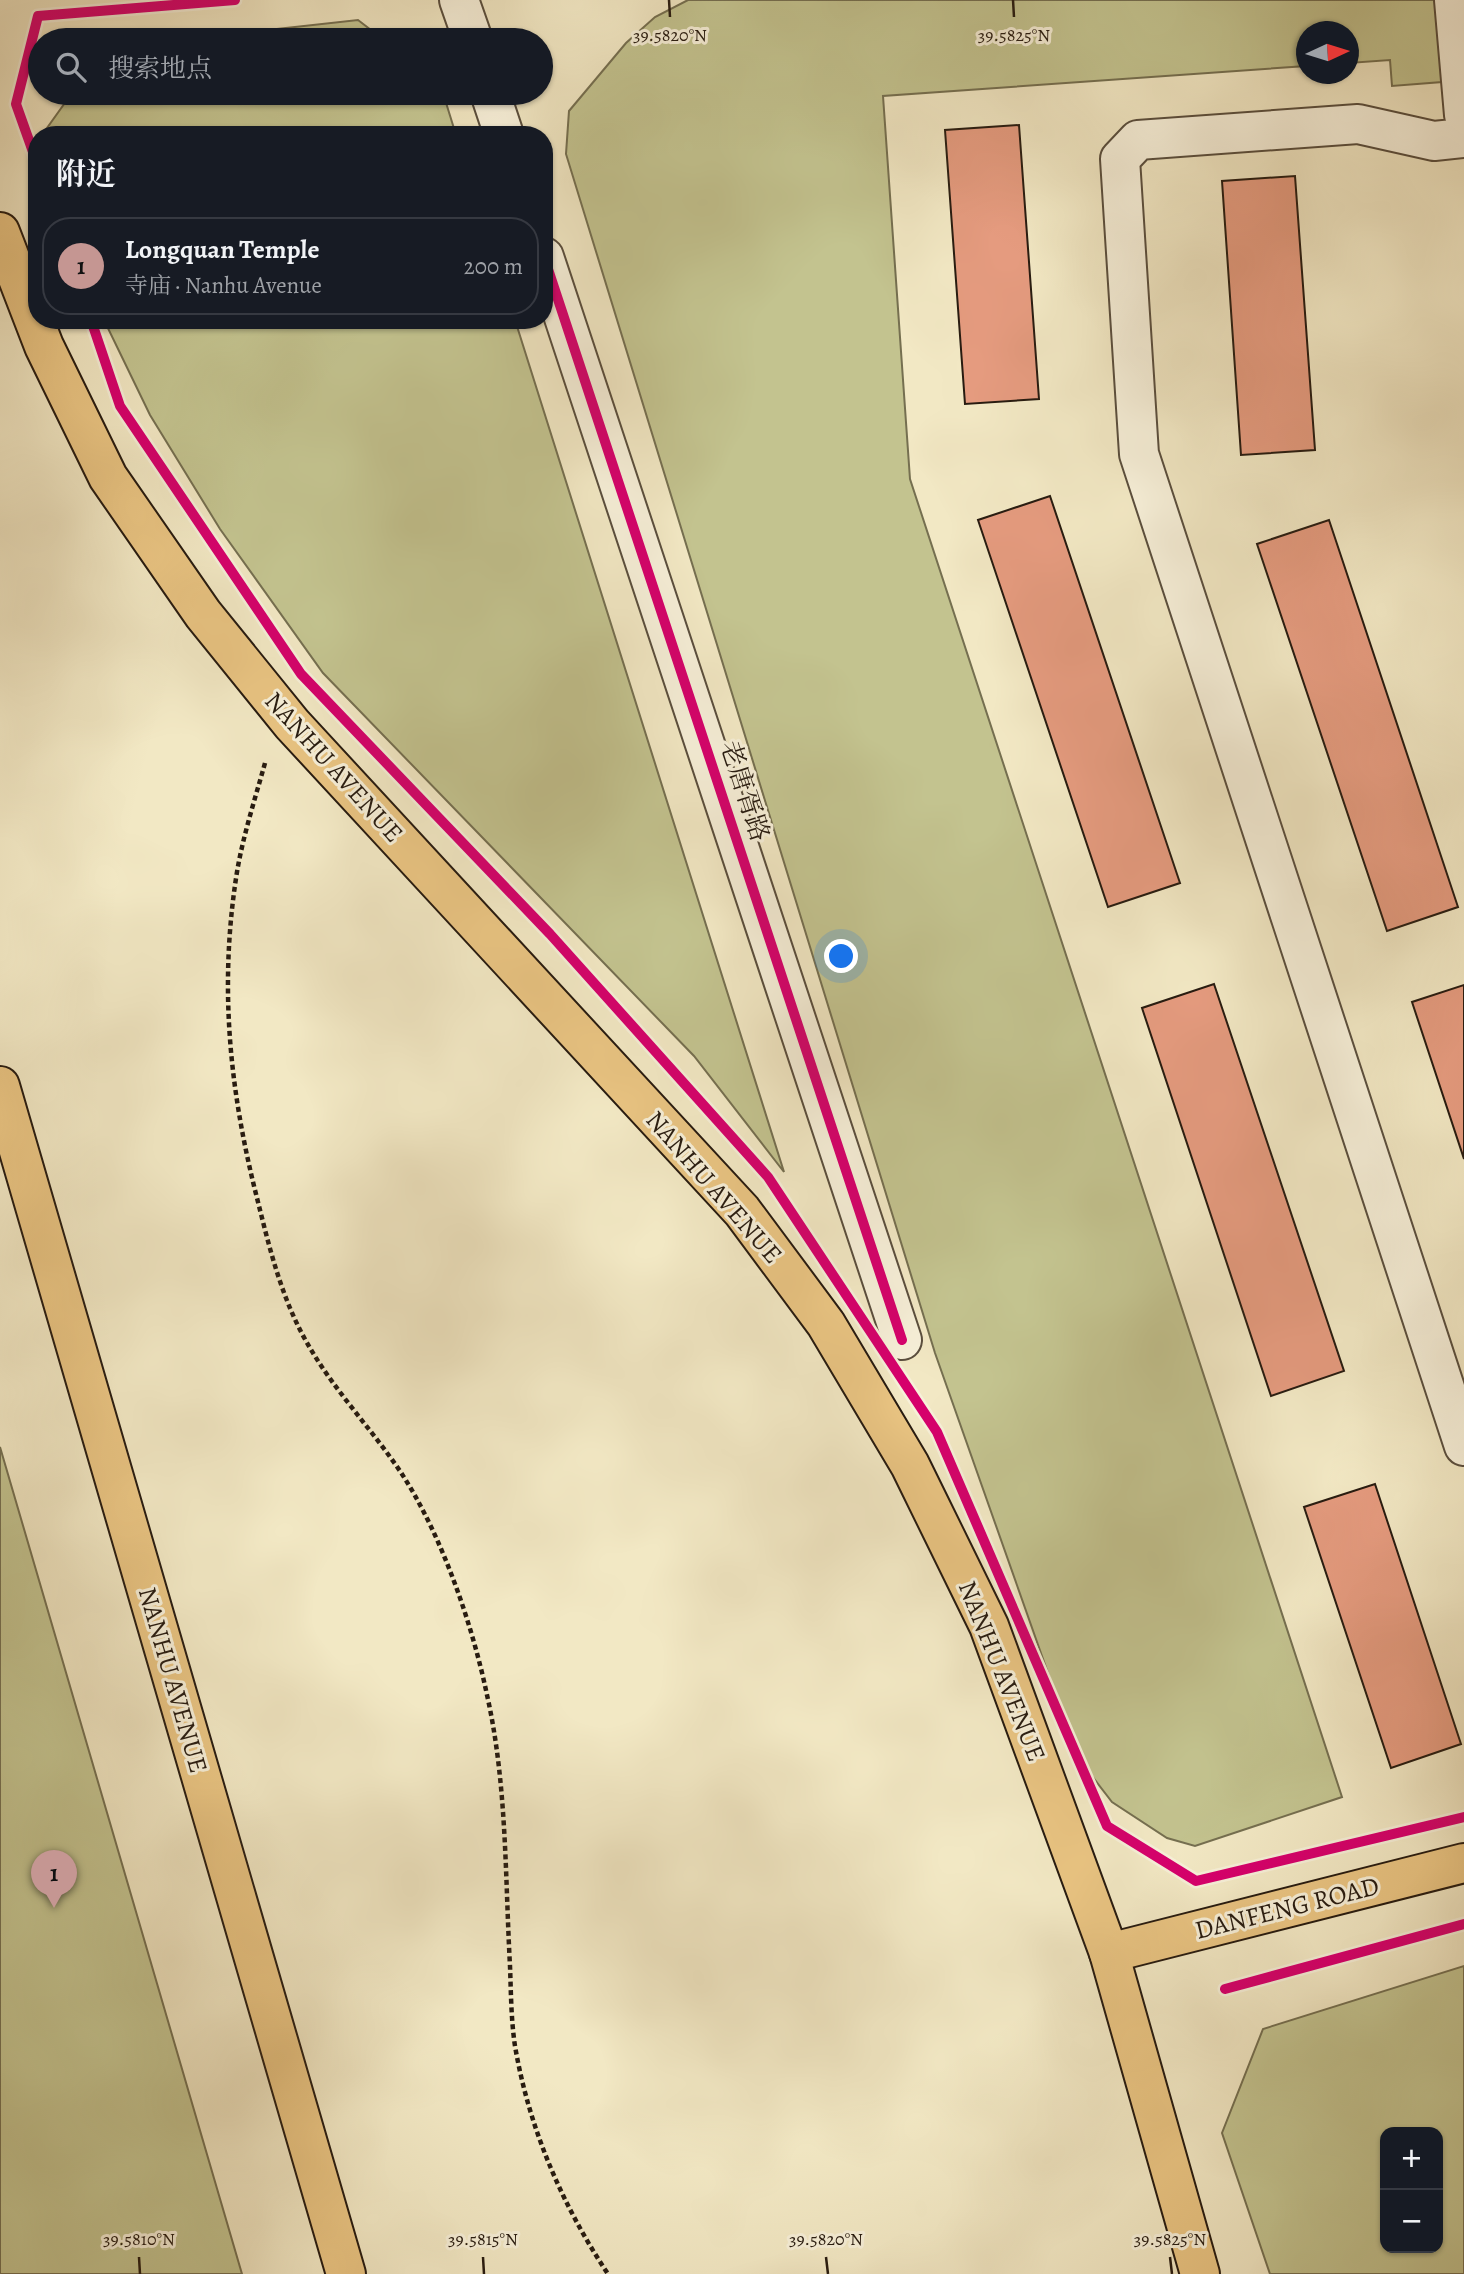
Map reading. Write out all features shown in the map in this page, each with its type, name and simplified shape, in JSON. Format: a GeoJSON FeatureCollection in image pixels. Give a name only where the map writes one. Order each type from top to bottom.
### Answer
{"type":"FeatureCollection","features":[{"type":"Feature","properties":{"kind":"main road","name":"NANHU AVENUE"},"geometry":{"type":"LineString","coordinates":[[0,232],[28,305]]}},
{"type":"Feature","properties":{"kind":"main road","name":"NANHU AVENUE"},"geometry":{"type":"LineString","coordinates":[[37,329],[108,477],[203,614],[292,724],[742,1211],[826,1324],[910,1465],[989,1626],[1109,1953],[1200,2274]]}},
{"type":"Feature","properties":{"kind":"main road","name":"NANHU AVENUE"},"geometry":{"type":"LineString","coordinates":[[0,1086],[346,2274]]}},
{"type":"Feature","properties":{"kind":"main road","name":"DANFENG ROAD"},"geometry":{"type":"LineString","coordinates":[[1109,1953],[1464,1863]]}},
{"type":"Feature","properties":{"kind":"street"},"geometry":{"type":"LineString","coordinates":[[459,0],[468,28]]}},
{"type":"Feature","properties":{"kind":"street"},"geometry":{"type":"LineString","coordinates":[[1454,0],[1464,115]]}},
{"type":"Feature","properties":{"kind":"street"},"geometry":{"type":"LineString","coordinates":[[494,105],[501,126]]}},
{"type":"Feature","properties":{"kind":"street"},"geometry":{"type":"LineString","coordinates":[[1464,138],[1434,141],[1358,124],[1138,140],[1120,159],[1139,454],[1464,1446]]}},
{"type":"Feature","properties":{"kind":"street","name":"老唐胥路"},"geometry":{"type":"LineString","coordinates":[[553,284],[902,1339]]}},
{"type":"Feature","properties":{"kind":"path"},"geometry":{"type":"LineString","coordinates":[[265,764],[237,871],[226,985],[230,1069],[253,1181],[274,1265],[306,1341],[401,1473],[438,1543],[467,1622],[487,1694],[503,1791],[514,2041],[526,2100],[554,2179],[587,2243],[608,2274]]}},
{"type":"Feature","properties":{"kind":"green space"},"geometry":{"type":"Polygon","coordinates":[[[688,0],[1435,0],[1442,82],[1392,86],[1390,60],[1359,62],[1359,21],[1296,21],[1296,67],[883,96],[910,479],[1342,1797],[1195,1846],[1167,1838],[1112,1802],[1078,1758],[935,1353],[566,154],[569,111],[626,43],[655,17],[688,0]]]}},
{"type":"Feature","properties":{"kind":"green space"},"geometry":{"type":"Polygon","coordinates":[[[358,20],[368,28],[285,28],[358,20]]]}},
{"type":"Feature","properties":{"kind":"green space"},"geometry":{"type":"Polygon","coordinates":[[[63,105],[447,105],[453,126],[48,126],[63,105]]]}},
{"type":"Feature","properties":{"kind":"green space"},"geometry":{"type":"Polygon","coordinates":[[[108,329],[518,329],[784,1172],[694,1056],[323,673],[220,529],[150,415],[108,329]]]}},
{"type":"Feature","properties":{"kind":"green space"},"geometry":{"type":"Polygon","coordinates":[[[0,1447],[242,2274],[0,2274],[0,1447]]]}},
{"type":"Feature","properties":{"kind":"green space"},"geometry":{"type":"Polygon","coordinates":[[[1464,1966],[1464,2274],[1270,2274],[1222,2133],[1263,2029],[1464,1966]]]}},
{"type":"Feature","properties":{"kind":"building"},"geometry":{"type":"Polygon","coordinates":[[[1019,125],[1039,399],[965,404],[945,130],[1019,125]]]}},
{"type":"Feature","properties":{"kind":"building"},"geometry":{"type":"Polygon","coordinates":[[[1295,176],[1315,450],[1241,455],[1222,181],[1295,176]]]}},
{"type":"Feature","properties":{"kind":"building"},"geometry":{"type":"Polygon","coordinates":[[[1050,496],[1180,883],[1108,907],[978,520],[1050,496]]]}},
{"type":"Feature","properties":{"kind":"building"},"geometry":{"type":"Polygon","coordinates":[[[1329,520],[1458,907],[1387,931],[1257,544],[1329,520]]]}},
{"type":"Feature","properties":{"kind":"building"},"geometry":{"type":"Polygon","coordinates":[[[1214,984],[1344,1371],[1271,1396],[1142,1008],[1214,984]]]}},
{"type":"Feature","properties":{"kind":"building"},"geometry":{"type":"Polygon","coordinates":[[[1464,985],[1464,1159],[1412,1002],[1464,985]]]}},
{"type":"Feature","properties":{"kind":"building"},"geometry":{"type":"Polygon","coordinates":[[[1375,1484],[1461,1744],[1391,1768],[1304,1507],[1375,1484]]]}},
{"type":"Feature","properties":{"kind":"cycle path"},"geometry":{"type":"LineString","coordinates":[[35,28],[38,16],[235,0]]}},
{"type":"Feature","properties":{"kind":"cycle path"},"geometry":{"type":"LineString","coordinates":[[28,56],[16,104],[28,138]]}},
{"type":"Feature","properties":{"kind":"cycle path"},"geometry":{"type":"LineString","coordinates":[[553,284],[902,1340]]}},
{"type":"Feature","properties":{"kind":"cycle path"},"geometry":{"type":"LineString","coordinates":[[94,329],[120,406],[301,674],[550,934],[768,1177],[937,1432],[1107,1826],[1196,1881],[1464,1817]]}},
{"type":"Feature","properties":{"kind":"cycle path"},"geometry":{"type":"LineString","coordinates":[[1225,1989],[1464,1924]]}},
{"type":"Feature","properties":{"kind":"place","name":"Longquan Temple"},"geometry":{"type":"Point","coordinates":[54,1908]}}]}
